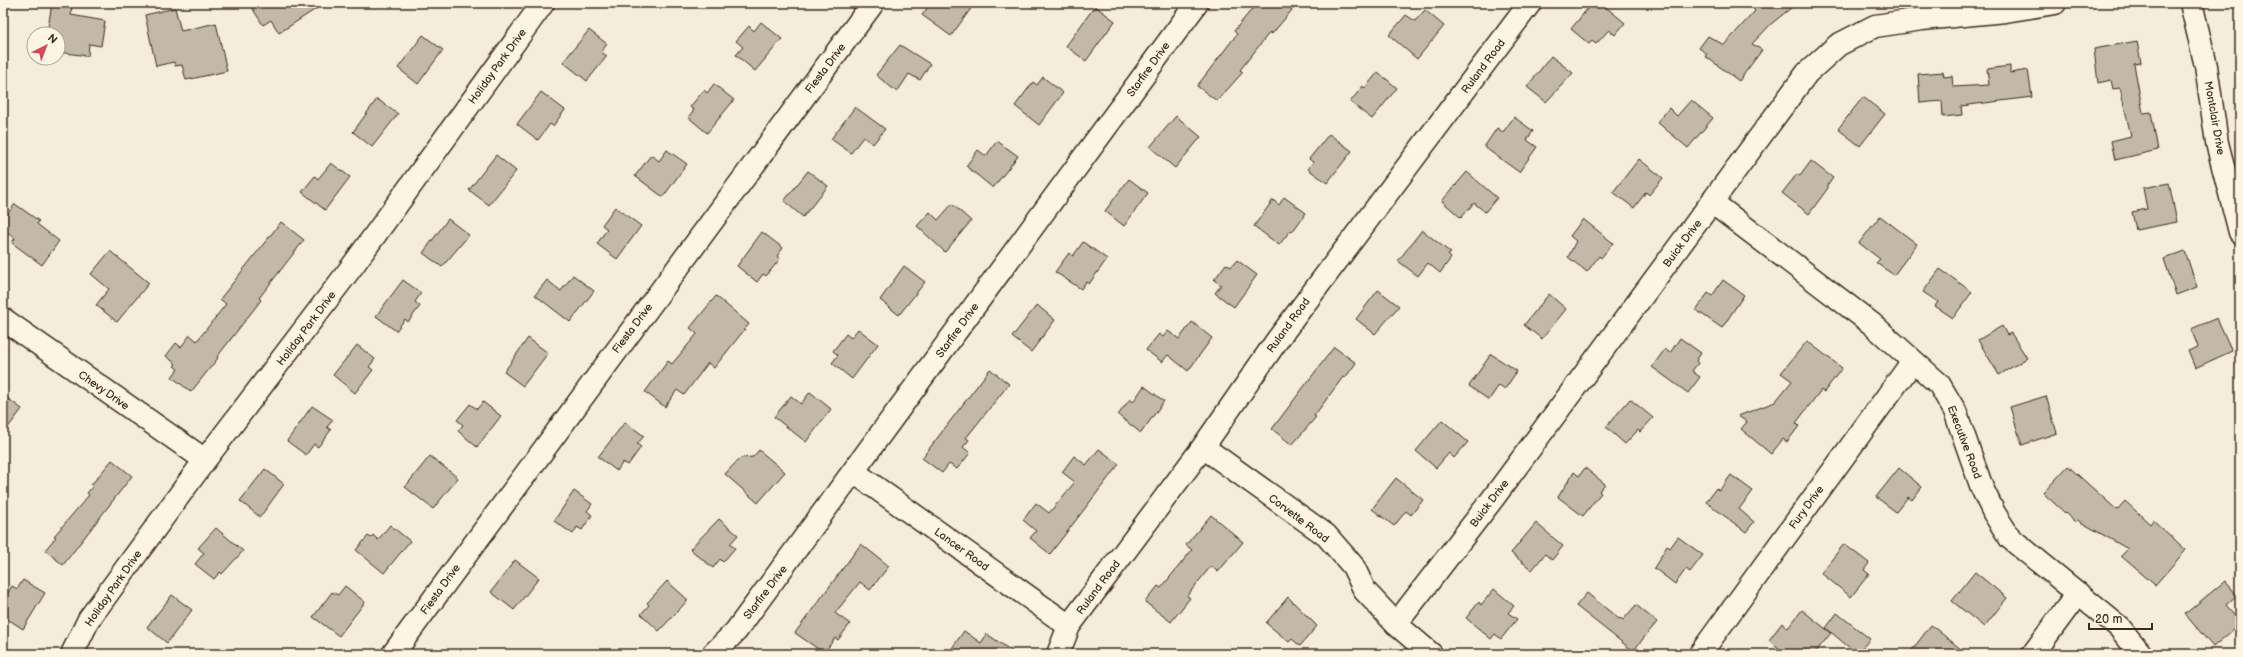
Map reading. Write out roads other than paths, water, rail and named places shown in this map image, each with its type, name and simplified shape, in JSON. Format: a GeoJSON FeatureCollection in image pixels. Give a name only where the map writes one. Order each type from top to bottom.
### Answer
{"type":"FeatureCollection","features":[{"type":"Feature","properties":{"kind":"street","name":"Holiday Park Drive"},"geometry":{"type":"LineString","coordinates":[[72,654],[89,619],[205,460],[351,268],[543,3]]}},
{"type":"Feature","properties":{"kind":"street","name":"Fiesta Drive"},"geometry":{"type":"LineString","coordinates":[[393,654],[873,3]]}},
{"type":"Feature","properties":{"kind":"street","name":"Starfire Drive"},"geometry":{"type":"LineString","coordinates":[[713,654],[736,631],[1197,3]]}},
{"type":"Feature","properties":{"kind":"street","name":"Ruland Road"},"geometry":{"type":"LineString","coordinates":[[1058,654],[1069,626],[1203,447],[1278,339],[1530,3]]}},
{"type":"Feature","properties":{"kind":"street","name":"Buick Drive"},"geometry":{"type":"LineString","coordinates":[[1396,624],[1494,497],[1713,203],[1807,73],[1838,45],[1875,26],[1922,19],[2005,11],[2055,3]]}},
{"type":"Feature","properties":{"kind":"street","name":"Montclair Drive"},"geometry":{"type":"LineString","coordinates":[[2191,3],[2206,66],[2218,143],[2240,232]]}},
{"type":"Feature","properties":{"kind":"street","name":"Executive Road"},"geometry":{"type":"LineString","coordinates":[[1713,203],[1872,324],[1938,384],[1954,411],[1982,488],[1994,513],[2010,538],[2119,627],[2141,654]]}},
{"type":"Feature","properties":{"kind":"street","name":"Chevy Drive"},"geometry":{"type":"LineString","coordinates":[[3,319],[205,460]]}},
{"type":"Feature","properties":{"kind":"street","name":"Fury Drive"},"geometry":{"type":"LineString","coordinates":[[1700,654],[1912,361]]}},
{"type":"Feature","properties":{"kind":"street","name":"Corvette Road"},"geometry":{"type":"LineString","coordinates":[[1203,447],[1326,535],[1353,566],[1366,591],[1396,624],[1430,654]]}},
{"type":"Feature","properties":{"kind":"street","name":"Lancer Road"},"geometry":{"type":"LineString","coordinates":[[854,472],[1069,626]]}},
{"type":"Feature","properties":{"kind":"street"},"geometry":{"type":"LineString","coordinates":[[2033,654],[2078,593]]}}]}
